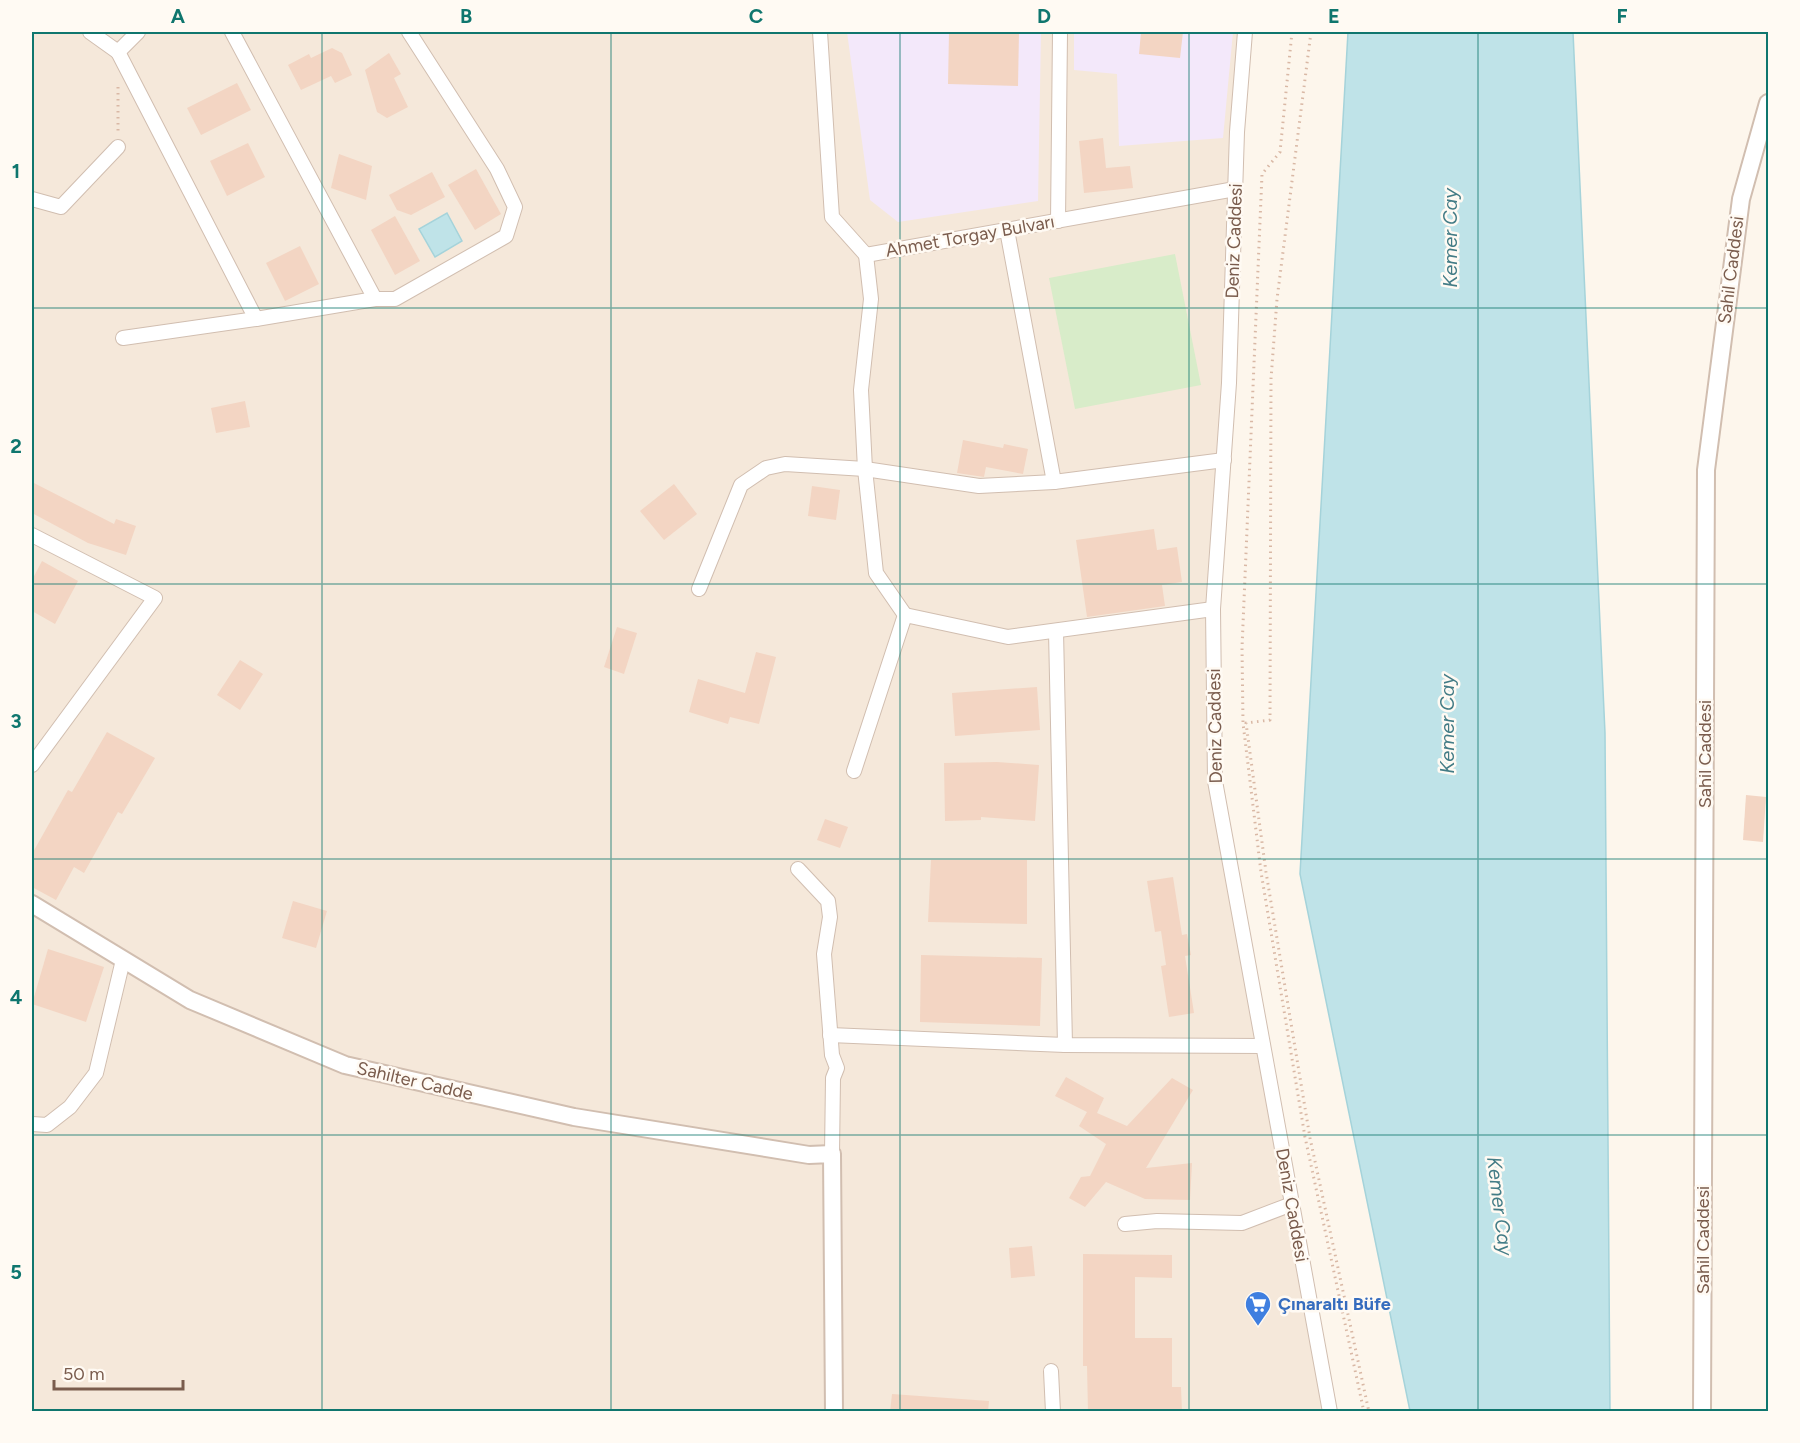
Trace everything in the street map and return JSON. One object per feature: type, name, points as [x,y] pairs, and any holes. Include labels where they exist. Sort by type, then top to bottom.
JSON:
[{"type":"street","points":[[90,32],[118,52],[256,319]]},
{"type":"street","points":[[118,52],[138,32]]},
{"type":"street","points":[[232,32],[375,299]]},
{"type":"street","points":[[123,338],[375,299],[394,299],[506,236],[515,207],[497,169],[409,32]]},
{"type":"street","name":"Ahmet Torgay Bulvarı","points":[[820,32],[832,217],[866,255],[1235,189]]},
{"type":"street","points":[[1058,221],[1060,32]]},
{"type":"street","name":"Deniz Caddesi","points":[[1245,32],[1235,189],[1229,383],[1213,609],[1215,781],[1330,1412]]},
{"type":"street","name":"Sahil Caddesi","points":[[1702,1412],[1706,470],[1740,199],[1768,104]]},
{"type":"street","points":[[32,199],[61,207],[118,147]]},
{"type":"street","points":[[1007,230],[1054,482]]},
{"type":"street","points":[[866,255],[871,299],[861,390],[865,469],[876,573],[905,615],[1008,637],[1213,609]]},
{"type":"street","points":[[699,588],[741,485],[766,468],[785,464],[865,469],[980,486],[1054,482],[1224,460]]},
{"type":"street","points":[[32,535],[155,598],[32,765]]},
{"type":"street","points":[[854,771],[905,615]]},
{"type":"street","points":[[1056,631],[1065,1046]]},
{"type":"street","points":[[798,869],[828,901],[830,917],[824,954],[832,1055],[837,1068],[833,1078],[832,1154],[834,1412]]},
{"type":"street","name":"Sahilter Cadde","points":[[32,904],[190,1000],[345,1065],[574,1117],[809,1155],[832,1154]]},
{"type":"street","points":[[32,1124],[47,1125],[70,1107],[96,1072],[123,960]]},
{"type":"street","points":[[830,1035],[1065,1046],[1263,1046]]},
{"type":"street","points":[[1125,1224],[1157,1221],[1242,1223],[1292,1204]]},
{"type":"street","points":[[1051,1371],[1053,1412]]},
{"type":"path","points":[[1292,32],[1280,152],[1262,174],[1242,648],[1243,723],[1261,872],[1305,1137],[1364,1412]]},
{"type":"path","points":[[1311,32],[1277,299],[1271,379],[1270,720],[1246,723],[1266,872],[1310,1138],[1369,1412]]},
{"type":"path","points":[[118,52],[118,147]]},
{"type":"shaded area","points":[[32,32],[1245,32],[1213,609],[1215,781],[1330,1411],[32,1411]]},
{"type":"shaded area","points":[[847,32],[1041,32],[1038,201],[898,222],[870,200]]},
{"type":"shaded area","points":[[1074,32],[1233,32],[1223,138],[1119,146],[1117,74],[1074,70]]},
{"type":"green space","points":[[1175,254],[1201,385],[1075,409],[1049,278]]},
{"type":"water","name":"Kemer Cay","points":[[1348,32],[1573,32],[1605,733],[1610,1411],[1410,1411],[1300,874]]},
{"type":"water","points":[[447,213],[462,241],[435,257],[419,229]]},
{"type":"building","points":[[949,32],[1019,32],[1018,86],[948,84]]},
{"type":"building","points":[[1141,32],[1183,32],[1180,58],[1139,54]]},
{"type":"building","points":[[332,48],[342,53],[352,75],[335,83],[331,76],[301,90],[288,65],[309,54],[311,58]]},
{"type":"building","points":[[389,53],[401,74],[394,78],[408,107],[387,118],[377,112],[365,70]]},
{"type":"building","points":[[237,83],[251,110],[201,135],[187,108]]},
{"type":"building","points":[[1103,138],[1106,168],[1130,166],[1133,188],[1084,193],[1079,141]]},
{"type":"building","points":[[248,143],[265,177],[227,196],[210,161]]},
{"type":"building","points":[[339,154],[372,166],[366,200],[331,188]]},
{"type":"building","points":[[476,169],[501,214],[475,230],[448,185]]},
{"type":"building","points":[[432,172],[445,197],[411,215],[397,210],[389,195]]},
{"type":"building","points":[[395,216],[420,261],[395,275],[371,230]]},
{"type":"building","points":[[300,246],[319,284],[285,301],[266,263]]},
{"type":"building","points":[[245,401],[250,427],[216,433],[211,408]]},
{"type":"building","points":[[963,440],[1003,448],[1004,444],[1028,449],[1023,474],[986,467],[984,477],[957,473]]},
{"type":"building","points":[[32,482],[114,524],[116,519],[136,526],[126,555],[88,543],[32,513]]},
{"type":"building","points":[[674,484],[697,514],[664,540],[640,511]]},
{"type":"building","points":[[812,486],[840,490],[836,520],[808,516]]},
{"type":"building","points":[[1154,529],[1157,550],[1177,547],[1182,582],[1162,585],[1165,606],[1087,617],[1076,540]]},
{"type":"building","points":[[42,561],[78,581],[55,624],[32,611],[32,580]]},
{"type":"building","points":[[617,627],[637,633],[624,674],[604,667]]},
{"type":"building","points":[[756,652],[776,657],[759,724],[730,717],[728,724],[689,712],[698,679],[745,693]]},
{"type":"building","points":[[240,660],[263,674],[240,710],[217,695]]},
{"type":"building","points":[[1037,687],[1040,730],[955,736],[952,693]]},
{"type":"building","points":[[107,732],[155,758],[122,814],[118,812],[84,873],[74,867],[56,900],[32,887],[32,854],[68,790],[72,792]]},
{"type":"building","points":[[997,762],[1039,765],[1035,821],[981,817],[981,820],[945,821],[944,763]]},
{"type":"building","points":[[1746,795],[1766,797],[1763,842],[1743,840]]},
{"type":"building","points":[[825,819],[848,827],[840,848],[817,840]]},
{"type":"building","points":[[931,860],[1027,860],[1027,924],[928,922]]},
{"type":"building","points":[[1173,877],[1182,935],[1187,934],[1191,955],[1185,956],[1194,1013],[1169,1017],[1161,966],[1166,965],[1161,931],[1155,932],[1147,881]]},
{"type":"building","points":[[293,901],[327,911],[316,948],[282,938]]},
{"type":"building","points":[[48,949],[104,967],[86,1022],[32,1004]]},
{"type":"building","points":[[921,955],[1042,958],[1040,1026],[920,1022]]},
{"type":"building","points":[[1066,1077],[1104,1098],[1097,1113],[1127,1126],[1172,1078],[1193,1090],[1146,1168],[1192,1163],[1190,1200],[1145,1199],[1106,1182],[1085,1207],[1069,1198],[1081,1177],[1090,1176],[1106,1144],[1079,1126],[1087,1112],[1055,1096]]},
{"type":"building","points":[[1032,1246],[1035,1276],[1011,1278],[1009,1248]]},
{"type":"building","points":[[1083,1254],[1172,1255],[1172,1278],[1135,1277],[1135,1338],[1172,1338],[1172,1387],[1181,1387],[1182,1412],[1088,1412],[1087,1366],[1083,1366]]},
{"type":"building","points":[[892,1394],[989,1401],[988,1412],[890,1412]]},
{"type":"place","name":"Çınaraltı Büfe","points":[[1258,1327]]}]
